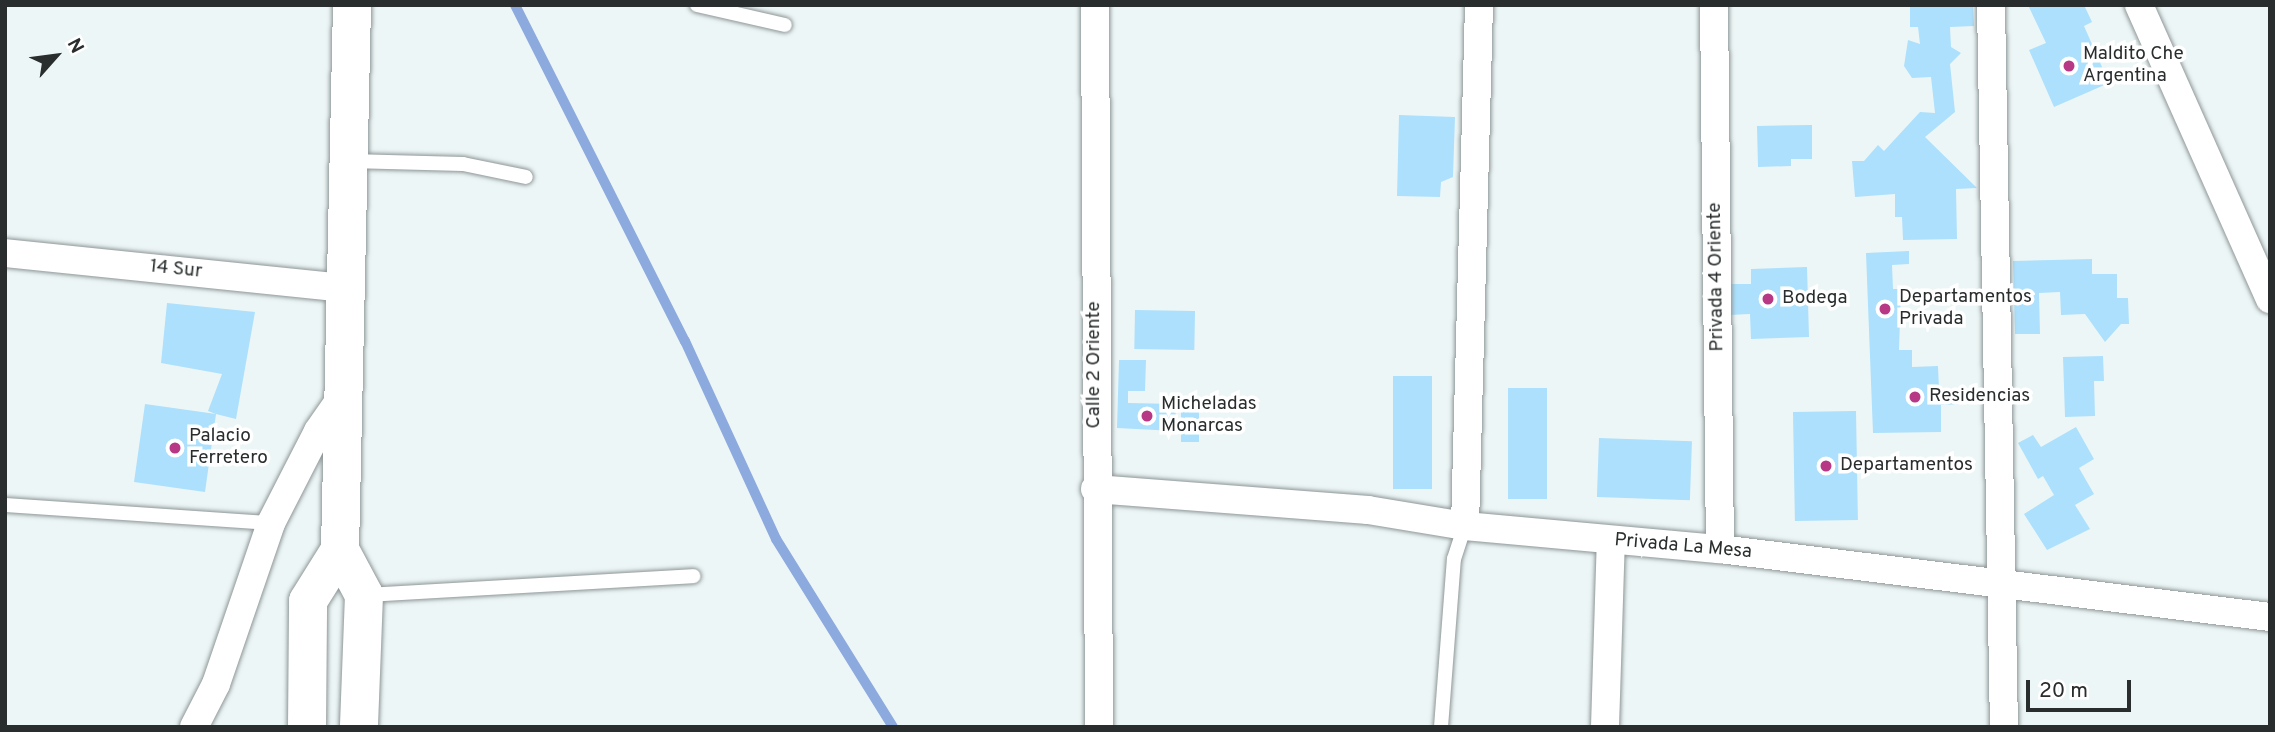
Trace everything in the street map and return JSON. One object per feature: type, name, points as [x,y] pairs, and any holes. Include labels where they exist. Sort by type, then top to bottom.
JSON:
[{"type":"main road","points":[[352,5],[346,288],[340,399],[340,550],[364,595],[359,727]]},
{"type":"main road","points":[[307,727],[307,601],[340,550]]},
{"type":"street","name":"Calle 2 Oriente","points":[[1095,5],[1095,489],[1099,725]]},
{"type":"street","points":[[1465,526],[1479,5]]},
{"type":"street","name":"Privada 4 Oriente","points":[[1714,5],[1720,549]]},
{"type":"street","points":[[1992,5],[2004,727]]},
{"type":"street","points":[[2139,5],[2270,299]]},
{"type":"street","name":"14 Sur","points":[[5,253],[346,288]]},
{"type":"street","points":[[194,727],[216,684],[271,523],[318,431],[340,399]]},
{"type":"street","name":"Privada La Mesa","points":[[1095,489],[1368,510],[1465,526],[1720,549],[2270,617]]},
{"type":"street","points":[[1605,727],[1611,541]]},
{"type":"street","points":[[215,727],[216,684]]},
{"type":"lane","points":[[697,5],[785,25]]},
{"type":"lane","points":[[349,161],[463,164],[526,177]]},
{"type":"lane","points":[[5,505],[271,523]]},
{"type":"lane","points":[[1441,727],[1454,559],[1465,526]]},
{"type":"lane","points":[[364,595],[693,576]]},
{"type":"building","points":[[1910,5],[1973,5],[1974,26],[1950,27],[1951,47],[1961,53],[1950,64],[1955,112],[1925,137],[1977,188],[1956,189],[1957,239],[1903,240],[1902,217],[1895,217],[1895,194],[1855,197],[1852,161],[1864,161],[1878,145],[1884,151],[1920,112],[1935,113],[1931,77],[1912,78],[1904,66],[1908,40],[1920,44],[1918,27],[1910,27]]},
{"type":"building","name":"Maldito Che Argentina","points":[[2028,5],[2084,5],[2092,22],[2084,26],[2109,83],[2054,107],[2029,50],[2046,43]]},
{"type":"building","points":[[1399,115],[1455,117],[1453,177],[1441,182],[1440,197],[1397,196]]},
{"type":"building","points":[[1812,125],[1812,159],[1791,159],[1791,166],[1758,167],[1757,126]]},
{"type":"building","points":[[1909,251],[1909,264],[1892,265],[1893,289],[1901,289],[1899,350],[1912,350],[1912,367],[1938,366],[1939,389],[1959,390],[1960,404],[1941,405],[1941,432],[1873,433],[1866,253]]},
{"type":"building","points":[[2092,259],[2092,274],[2117,274],[2117,298],[2128,298],[2129,324],[2121,324],[2105,342],[2085,314],[2061,315],[2060,292],[2039,293],[2040,334],[2015,334],[2013,261]]},
{"type":"building","name":"Bodega","points":[[1807,267],[1809,337],[1751,339],[1750,314],[1729,315],[1728,284],[1751,284],[1751,269]]},
{"type":"building","points":[[167,303],[255,312],[236,419],[208,411],[222,374],[161,363]]},
{"type":"building","points":[[1135,310],[1195,311],[1194,350],[1134,349]]},
{"type":"building","points":[[2103,356],[2104,381],[2094,381],[2095,416],[2065,417],[2063,357]]},
{"type":"building","name":"Micheladas Monarcas","points":[[1119,360],[1146,360],[1145,391],[1128,391],[1128,403],[1176,404],[1175,431],[1117,428]]},
{"type":"building","points":[[1393,376],[1432,376],[1432,489],[1393,489]]},
{"type":"building","points":[[1508,388],[1547,388],[1547,499],[1508,499]]},
{"type":"building","points":[[1181,398],[1199,398],[1199,442],[1181,442]]},
{"type":"building","name":"Palacio Ferretero","points":[[145,404],[216,414],[205,492],[134,482]]},
{"type":"building","name":"Departamentos","points":[[1856,411],[1858,520],[1795,521],[1793,412]]},
{"type":"building","points":[[2076,427],[2094,459],[2079,468],[2094,494],[2075,505],[2090,529],[2047,550],[2024,514],[2054,495],[2043,476],[2038,479],[2018,443],[2033,435],[2041,447]]},
{"type":"building","points":[[1599,438],[1692,441],[1690,500],[1597,497]]},
{"type":"waterway","points":[[515,5],[685,341],[776,539],[893,727]]},
{"type":"place","name":"Maldito Che Argentina","points":[[2069,66]]},
{"type":"place","name":"Bodega","points":[[1768,299]]},
{"type":"place","name":"Departamentos Privada","points":[[1885,309]]},
{"type":"place","name":"Residencias","points":[[1915,397]]},
{"type":"place","name":"Micheladas Monarcas","points":[[1147,416]]},
{"type":"place","name":"Palacio Ferretero","points":[[175,448]]},
{"type":"place","name":"Departamentos","points":[[1826,466]]}]
